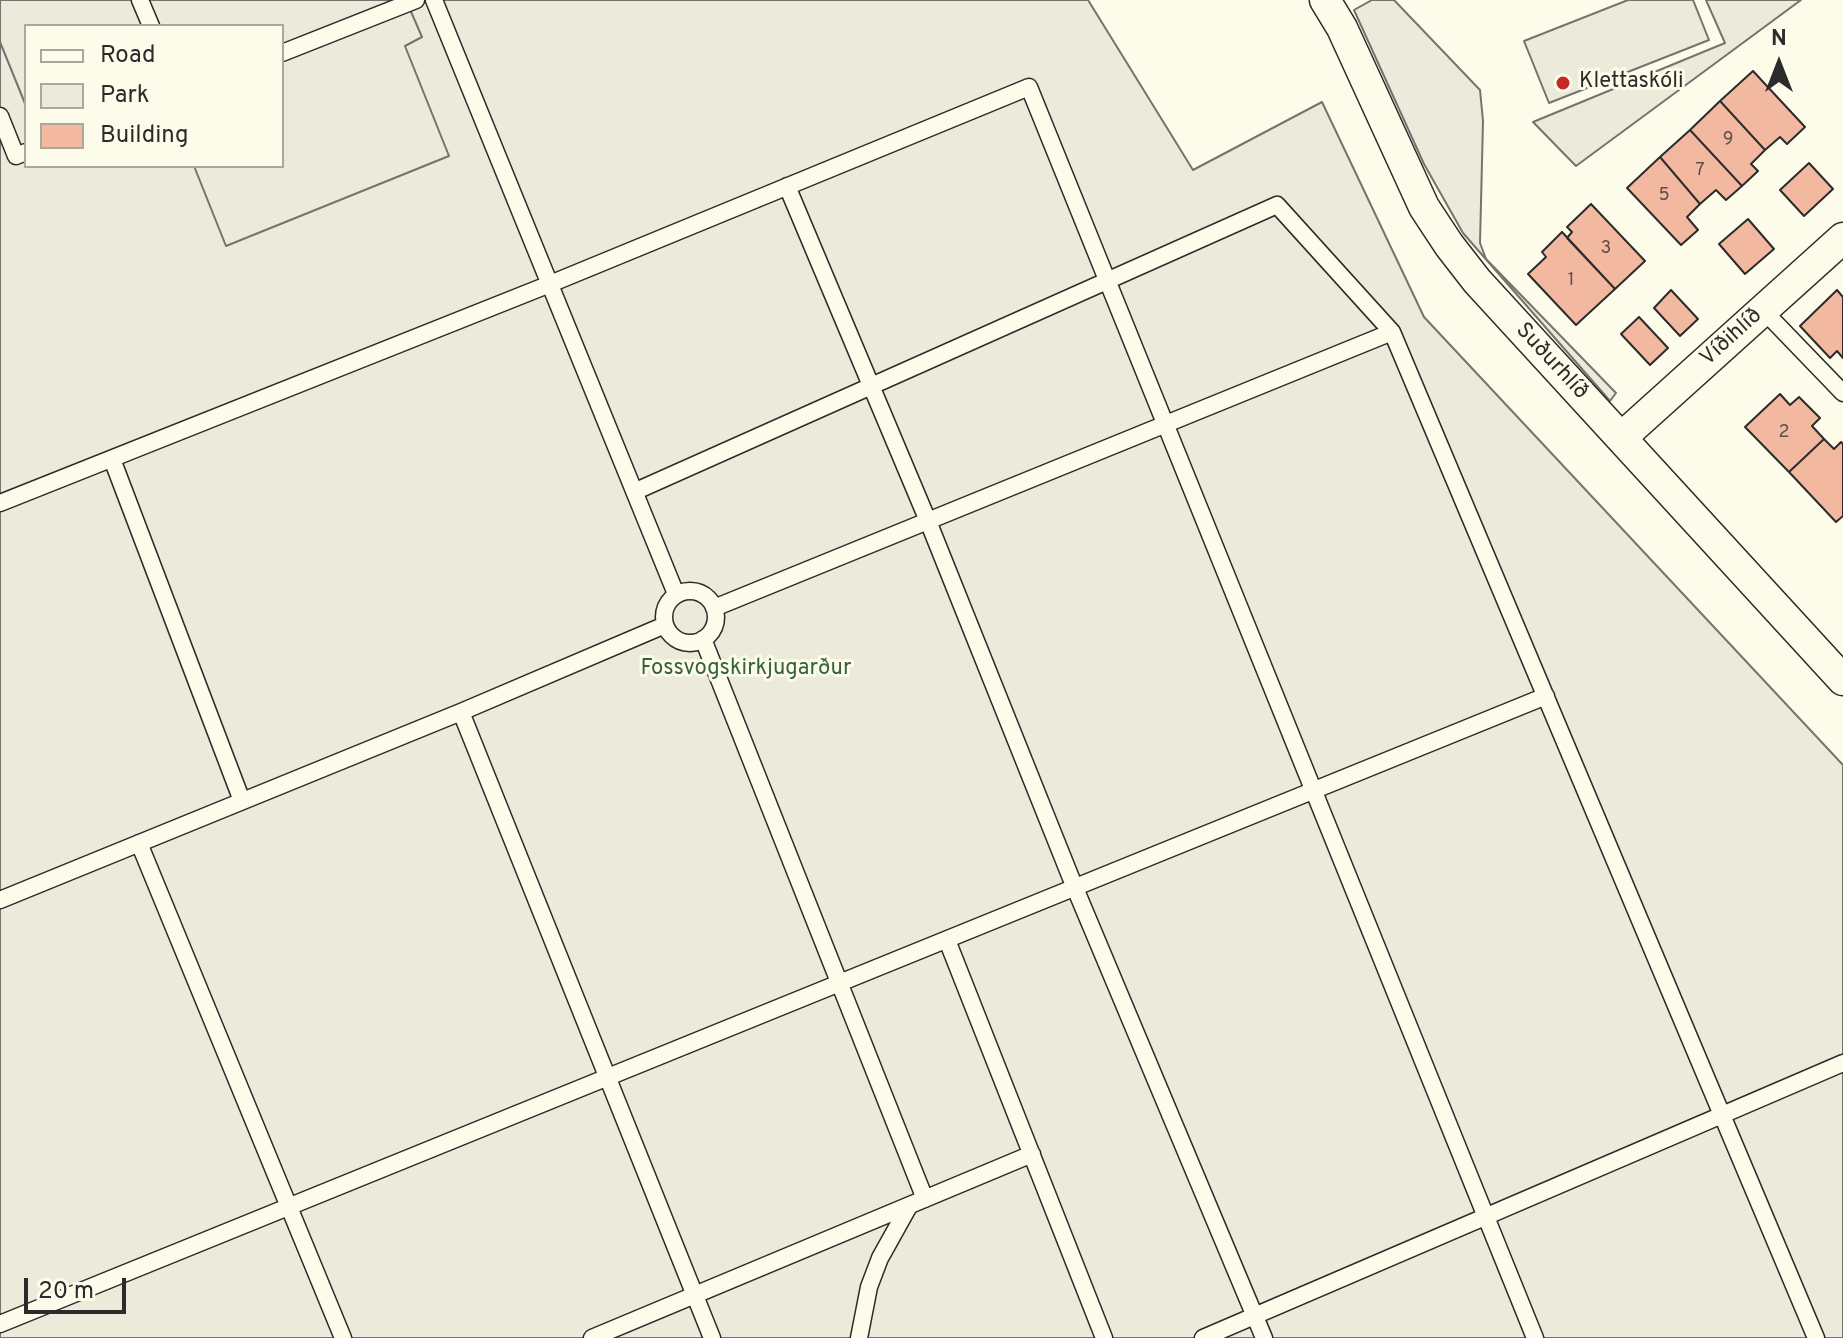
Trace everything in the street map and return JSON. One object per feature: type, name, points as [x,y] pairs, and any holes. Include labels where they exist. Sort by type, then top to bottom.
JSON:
[{"type":"street","name":"Suðurhlíð","points":[[1325,0],[1342,28],[1424,207],[1449,245],[1477,281],[1843,680]]},
{"type":"street","name":"Víðihlíð","points":[[1621,438],[1843,238]]},
{"type":"lane","points":[[140,0],[150,24]]},
{"type":"lane","points":[[284,52],[416,0]]},
{"type":"lane","points":[[434,0],[676,594]]},
{"type":"lane","points":[[0,503],[550,284],[1029,87],[1535,1338]]},
{"type":"lane","points":[[0,116],[16,156],[24,153]]},
{"type":"lane","points":[[787,186],[928,521],[1075,888],[1264,1338]]},
{"type":"lane","points":[[636,491],[1277,205],[1392,332],[1816,1338]]},
{"type":"lane","points":[[1763,310],[1843,393]]},
{"type":"lane","points":[[714,608],[1392,332]]},
{"type":"lane","points":[[112,459],[242,801]]},
{"type":"lane","points":[[699,592],[708,598],[714,608],[716,620],[712,631],[692,643],[671,635],[665,625],[664,614],[676,594],[699,592]]},
{"type":"lane","points":[[0,900],[461,712],[665,625]]},
{"type":"lane","points":[[703,639],[840,983],[918,1202]]},
{"type":"lane","points":[[0,1324],[1546,696]]},
{"type":"lane","points":[[461,712],[712,1338]]},
{"type":"lane","points":[[139,843],[343,1338]]},
{"type":"lane","points":[[947,940],[1104,1338]]},
{"type":"lane","points":[[1203,1338],[1843,1063]]},
{"type":"lane","points":[[592,1338],[1032,1154]]},
{"type":"lane","points":[[859,1338],[869,1287],[880,1258],[918,1202]]},
{"type":"green space","name":"Fossvogskirkjugarður","points":[[0,0],[1088,0],[1193,170],[1322,102],[1424,317],[1843,765],[1843,1338],[0,1338]]},
{"type":"green space","points":[[1372,0],[1394,0],[1480,90],[1483,121],[1480,243],[1486,259],[1616,393],[1610,401],[1463,233],[1424,164],[1354,10]]},
{"type":"green space","points":[[1628,0],[1693,0],[1709,40],[1549,103],[1524,41]]},
{"type":"green space","points":[[1706,0],[1801,0],[1576,166],[1533,122],[1725,43]]},
{"type":"shaded area","points":[[0,0],[406,0],[422,37],[405,46],[449,156],[226,246],[195,168],[284,168],[284,24],[24,24],[24,101],[0,42]]},
{"type":"building","points":[[1753,71],[1805,127],[1787,144],[1780,137],[1765,150],[1720,101]]},
{"type":"building","points":[[1720,101],[1765,150],[1751,164],[1758,171],[1742,186],[1690,130]]},
{"type":"building","points":[[1690,130],[1742,186],[1726,200],[1716,190],[1700,204],[1660,157]]},
{"type":"building","points":[[1660,157],[1700,204],[1687,217],[1698,230],[1681,245],[1627,188]]},
{"type":"building","points":[[1809,163],[1833,189],[1804,216],[1780,190]]},
{"type":"building","points":[[1591,204],[1645,261],[1615,289],[1567,238],[1572,232],[1567,227]]},
{"type":"building","points":[[1748,219],[1774,249],[1745,274],[1719,244]]},
{"type":"building","points":[[1562,232],[1615,289],[1576,325],[1528,274],[1546,257],[1542,252]]},
{"type":"building","points":[[1671,290],[1698,319],[1680,336],[1654,308]]},
{"type":"building","points":[[1837,290],[1843,297],[1843,358],[1837,351],[1830,358],[1800,326]]},
{"type":"building","points":[[1639,317],[1668,348],[1650,365],[1621,334]]},
{"type":"building","points":[[1780,394],[1790,405],[1799,397],[1820,418],[1812,426],[1824,439],[1789,472],[1745,427]]},
{"type":"building","points":[[1824,439],[1834,449],[1841,442],[1843,444],[1843,516],[1836,522],[1789,472]]},
{"type":"place","name":"Klettaskóli","points":[[1563,83]]}]
